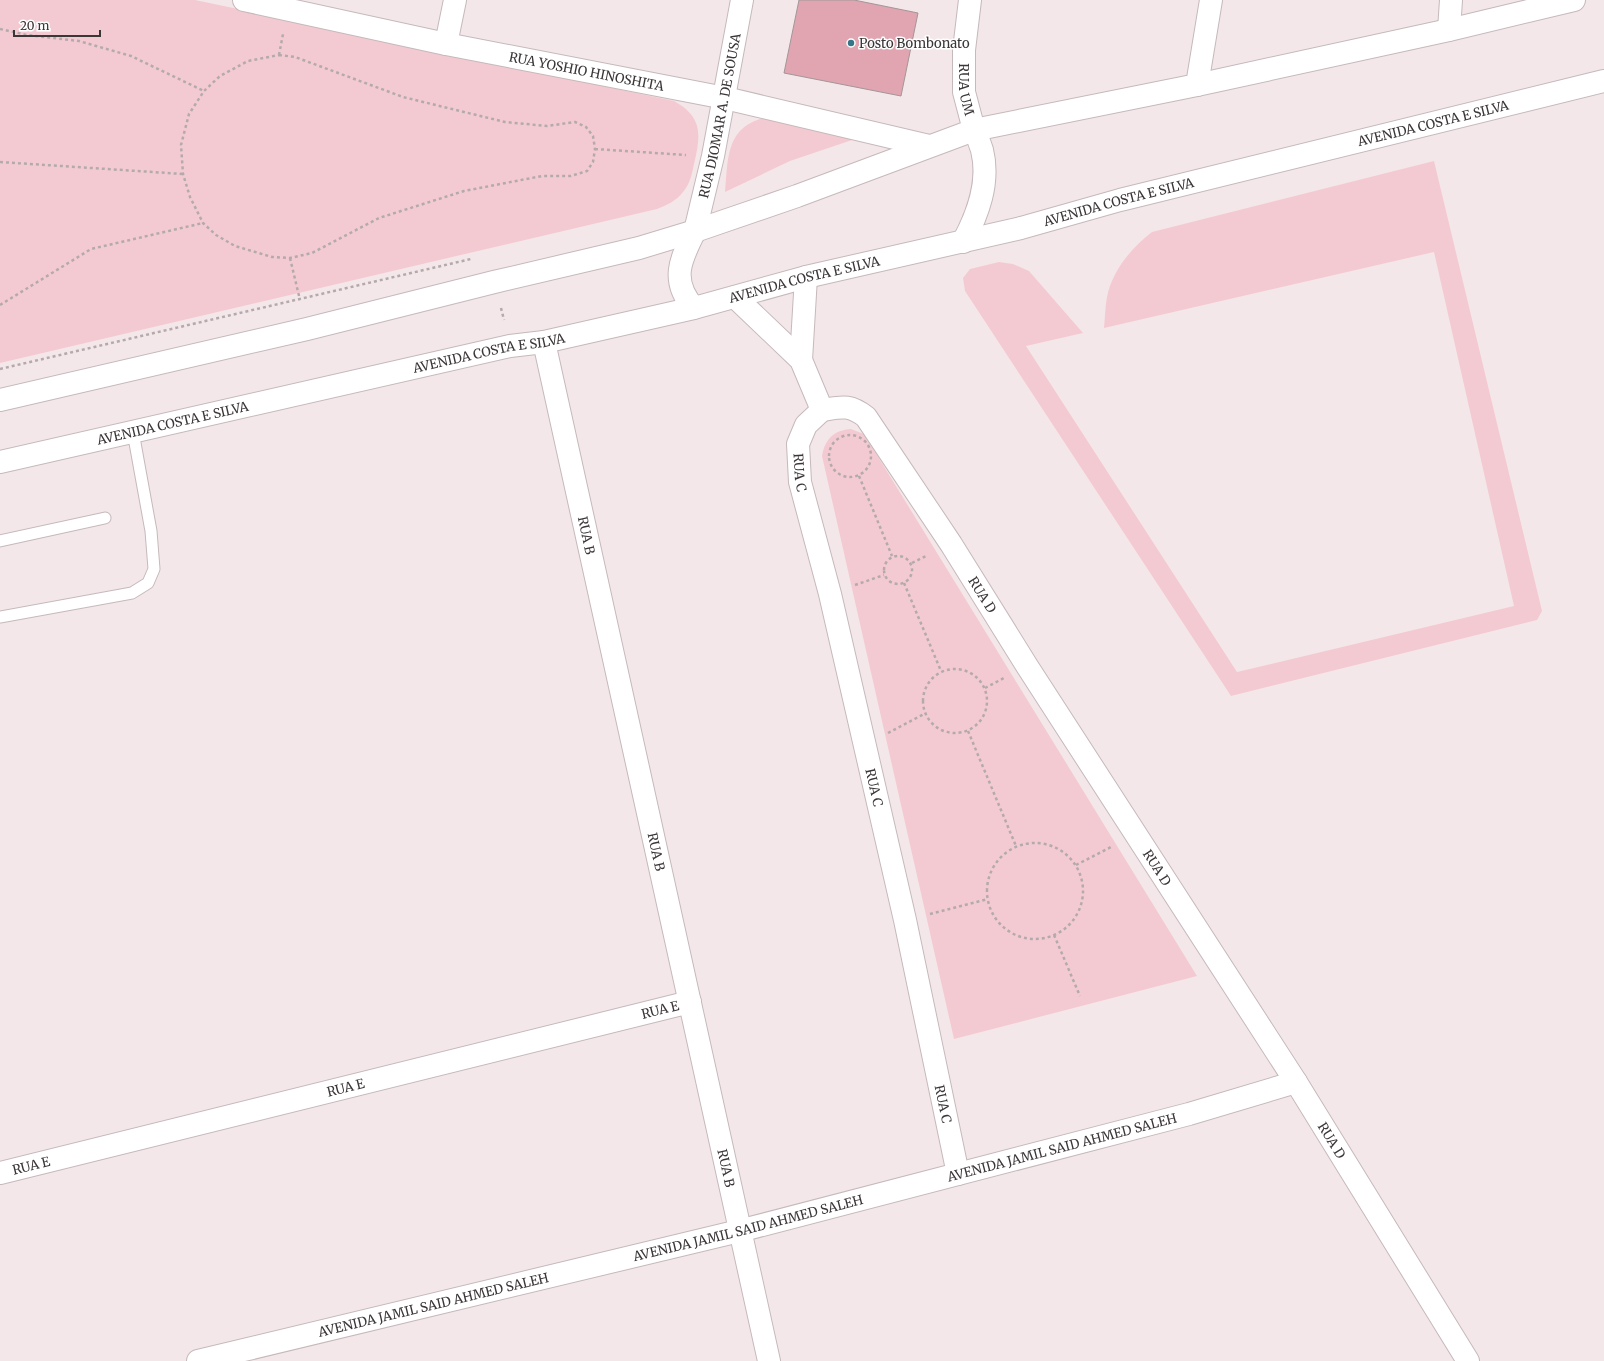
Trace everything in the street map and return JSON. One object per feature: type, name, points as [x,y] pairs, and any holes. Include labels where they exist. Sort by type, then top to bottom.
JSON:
[{"type":"street","name":"RUA YOSHIO HINOSHITA","points":[[244,0],[446,44],[725,98],[928,146]]},
{"type":"street","points":[[446,44],[455,0]]},
{"type":"street","name":"RUA DIOMAR A. DE SOUSA","points":[[694,308],[685,298],[681,286],[680,270],[682,255],[695,231],[713,156],[742,0]]},
{"type":"street","name":"RUA UM","points":[[963,242],[975,219],[982,195],[985,170],[982,151],[974,130],[964,92],[964,50],[970,0]]},
{"type":"street","points":[[1197,85],[1211,0]]},
{"type":"street","points":[[1449,30],[1451,0]]},
{"type":"street","points":[[0,400],[307,329],[494,282],[639,248],[695,231],[804,193],[974,130],[1197,85],[1449,30],[1574,0]]},
{"type":"street","name":"AVENIDA COSTA E SILVA","points":[[0,462],[510,346],[544,342],[694,308],[806,278],[1021,228],[1120,200],[1604,81]]},
{"type":"street","points":[[801,360],[806,278]]},
{"type":"street","points":[[736,297],[801,360],[822,410]]},
{"type":"street","name":"RUA B","points":[[544,342],[690,1002],[739,1232],[769,1361]]},
{"type":"street","name":"RUA D","points":[[822,410],[845,406],[856,410],[866,417],[951,544],[1027,666],[1296,1082],[1468,1361]]},
{"type":"street","name":"RUA C","points":[[822,410],[806,425],[798,444],[800,482],[830,594],[905,920],[958,1174]]},
{"type":"street","name":"RUA E","points":[[0,1173],[690,1002]]},
{"type":"street","name":"AVENIDA JAMIL SAID AHMED SALEH","points":[[198,1361],[739,1232],[1189,1114],[1296,1082]]},
{"type":"lane","points":[[0,617],[132,593],[148,583],[154,569],[151,531],[133,432]]},
{"type":"lane","points":[[0,541],[105,518]]},
{"type":"path","points":[[0,29],[27,35],[79,41],[131,56],[204,91]]},
{"type":"path","points":[[278,55],[296,57],[403,97],[505,122],[547,126],[574,122],[586,127],[593,136],[595,149],[593,162],[587,171],[571,176],[542,176],[464,191],[379,218],[312,253],[290,258],[272,257],[235,246],[216,235],[203,223],[190,197],[183,174],[181,145],[189,114],[204,91],[220,76],[248,61],[278,55]]},
{"type":"path","points":[[595,149],[713,156]]},
{"type":"path","points":[[0,162],[183,174]]},
{"type":"path","points":[[0,305],[91,250],[203,223]]},
{"type":"path","points":[[0,369],[477,257]]},
{"type":"path","points":[[290,258],[307,329]]},
{"type":"path","points":[[494,282],[510,346]]},
{"type":"path","points":[[855,435],[866,442],[872,455],[869,468],[858,476],[845,477],[834,470],[829,458],[832,445],[842,437],[855,435]]},
{"type":"path","points":[[858,476],[892,556]]},
{"type":"path","points":[[902,555],[912,563],[913,568],[911,577],[904,583],[895,584],[884,575],[885,562],[892,556],[902,555]]},
{"type":"path","points":[[830,594],[884,575]]},
{"type":"path","points":[[904,583],[941,671]]},
{"type":"path","points":[[954,668],[967,671],[978,678],[985,688],[987,700],[985,713],[978,724],[968,731],[955,734],[942,731],[932,724],[924,714],[922,702],[924,689],[931,678],[941,671],[954,668]]},
{"type":"path","points":[[864,745],[924,714]]},
{"type":"path","points":[[968,731],[1016,846]]},
{"type":"path","points":[[1076,865],[1137,835]]},
{"type":"path","points":[[1035,843],[1053,846],[1069,856],[1080,872],[1083,890],[1080,909],[1069,924],[1054,935],[1036,939],[1017,935],[1001,925],[990,909],[987,891],[990,873],[1001,857],[1016,846],[1035,843]]},
{"type":"path","points":[[905,920],[988,899]]},
{"type":"path","points":[[1054,935],[1080,996]]},
{"type":"shaded area","points":[[0,0],[195,0],[674,101],[690,114],[695,120],[698,128],[698,144],[690,179],[685,189],[677,198],[657,209],[0,363]]},
{"type":"shaded area","points":[[760,119],[772,119],[858,138],[790,161],[725,192],[728,159],[730,148],[734,139],[740,131],[749,124]]},
{"type":"shaded area","points":[[1434,161],[1542,611],[1537,620],[1231,696],[965,291],[963,278],[970,269],[999,262],[1013,264],[1029,271],[1083,333],[1026,346],[1237,672],[1514,606],[1434,252],[1104,328],[1107,297],[1113,278],[1130,252],[1152,232]]},
{"type":"shaded area","points":[[851,429],[864,434],[1197,976],[954,1039],[822,456],[825,445],[831,436],[840,431]]},
{"type":"building","name":"Posto Bombonato","points":[[799,0],[854,0],[918,13],[901,96],[784,73]]},
{"type":"place","name":"Posto Bombonato","points":[[851,43]]}]
